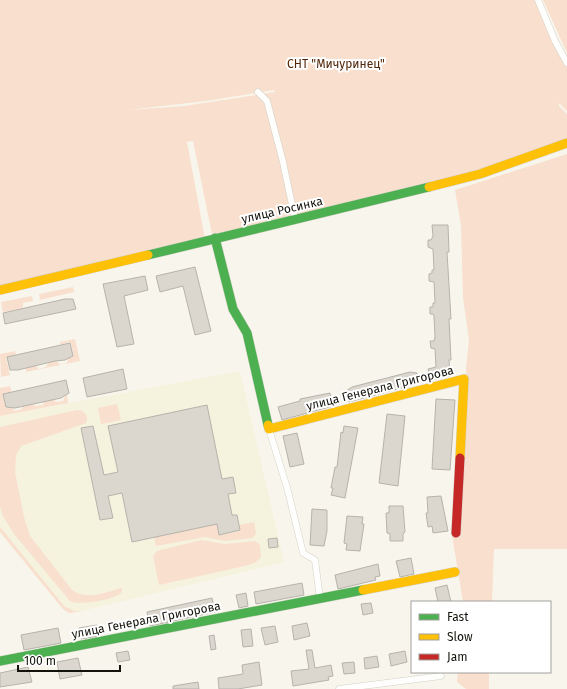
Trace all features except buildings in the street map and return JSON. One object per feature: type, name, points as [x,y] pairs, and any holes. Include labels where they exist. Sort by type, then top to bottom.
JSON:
[{"type":"street","points":[[538,0],[555,41],[567,63]]},
{"type":"street","points":[[258,92],[267,101],[284,162],[295,219]]},
{"type":"street","name":"улица Росинка","points":[[0,290],[480,174],[567,143]]},
{"type":"street","points":[[215,238],[233,309],[247,333],[269,428],[288,491],[303,553],[315,560],[320,599]]},
{"type":"street","name":"улица Генерала Григорова","points":[[269,428],[353,408],[422,388],[464,379],[463,433],[457,485],[456,533]]},
{"type":"street","name":"улица Генерала Григорова","points":[[0,660],[455,572]]},
{"type":"street","points":[[339,689],[441,676]]},
{"type":"shaded area","points":[[240,371],[284,562],[82,611],[69,613],[63,609],[0,532],[0,416]]},
{"type":"green space","name":"СНТ \"Мичуринец\"","points":[[0,0],[538,0],[567,63],[567,111],[559,103],[559,106],[567,114],[567,142],[459,178],[213,239],[193,141],[187,142],[205,239],[0,288]],"holes":[[[274,90],[275,92],[184,106],[128,110],[206,101]]]},
{"type":"green space","points":[[543,0],[567,0],[567,53]]},
{"type":"green space","points":[[567,154],[567,549],[494,549],[492,601],[463,601],[452,535],[466,429],[466,367],[469,340],[463,298],[461,226],[455,190]]},
{"type":"green space","points":[[73,287],[74,292],[40,300],[39,294]]},
{"type":"green space","points":[[32,296],[33,301],[23,303],[23,308],[3,312],[1,302]]},
{"type":"green space","points":[[75,339],[80,361],[26,372],[26,368],[36,366],[39,369],[46,367],[48,363],[57,361],[60,365],[67,363],[68,359],[74,356],[71,344],[69,342],[60,345],[60,342]]},
{"type":"green space","points":[[15,351],[16,355],[6,358],[10,375],[1,377],[0,354]]},
{"type":"green space","points":[[10,386],[12,392],[4,393],[3,395],[6,408],[12,408],[15,411],[22,409],[23,405],[33,403],[35,406],[43,405],[44,400],[53,398],[56,402],[63,401],[67,395],[68,403],[0,416],[0,388]]},
{"type":"green space","points":[[117,404],[121,420],[101,424],[98,408]]},
{"type":"green space","points":[[77,410],[86,414],[86,423],[21,446],[16,455],[15,472],[24,517],[30,536],[72,590],[83,595],[96,595],[122,588],[122,592],[118,595],[104,600],[81,603],[70,601],[14,534],[3,516],[0,507],[0,427]]},
{"type":"green space","points":[[254,522],[256,533],[253,538],[225,541],[205,537],[156,546],[154,537],[217,524],[220,535],[240,531],[239,525]]},
{"type":"green space","points":[[0,527],[64,606],[74,611],[82,611],[69,613],[63,609],[0,532]]},
{"type":"green space","points":[[201,540],[225,544],[255,541],[260,545],[261,557],[256,562],[249,565],[159,585],[153,556],[157,551]]},
{"type":"green space","points":[[458,673],[489,673],[489,689],[466,689],[457,682]]},
{"type":"traffic: fast","points":[[148,255],[429,187]]},
{"type":"traffic: fast","points":[[215,238],[233,309],[247,333],[268,425]]},
{"type":"traffic: fast","points":[[0,661],[363,590]]},
{"type":"traffic: slow","points":[[429,187],[480,174],[567,143]]},
{"type":"traffic: slow","points":[[0,290],[148,255]]},
{"type":"traffic: slow","points":[[268,425],[269,429],[464,379],[460,458]]},
{"type":"traffic: slow","points":[[363,590],[455,572]]},
{"type":"traffic: jam","points":[[456,533],[460,458]]}]
